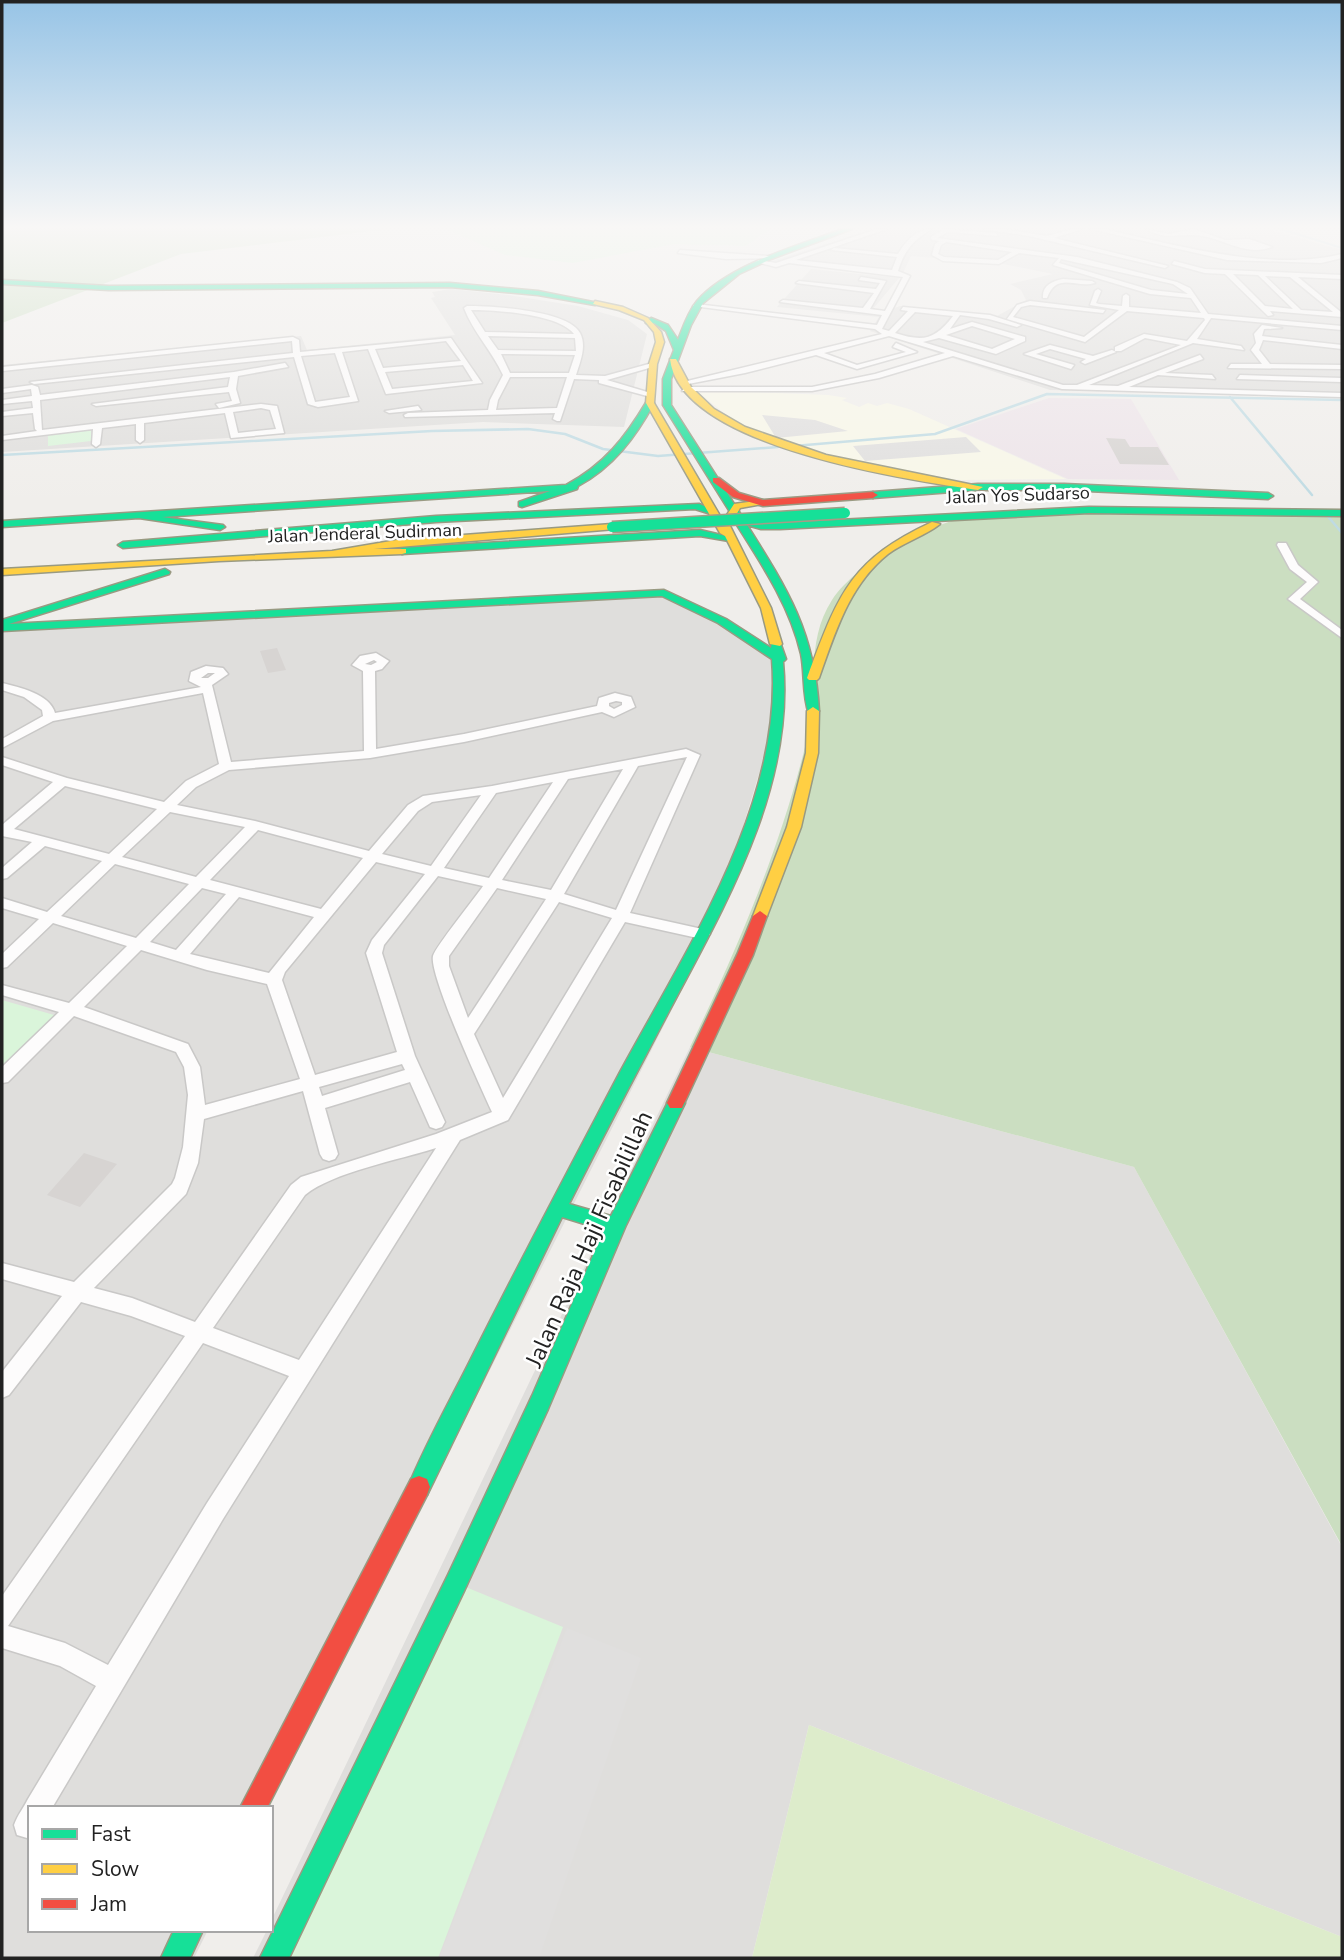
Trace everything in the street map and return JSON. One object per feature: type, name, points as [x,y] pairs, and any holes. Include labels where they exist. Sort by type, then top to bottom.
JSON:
[{"type":"main road","points":[[436,519],[523,504],[577,486],[600,471],[637,433],[650,398],[653,364],[660,342],[657,332],[646,320]]},
{"type":"main road","points":[[658,320],[666,326],[674,338],[675,355],[684,386],[722,417],[763,437],[794,448],[896,475],[978,487]]},
{"type":"main road","points":[[690,320],[675,355],[665,392],[665,418],[673,446],[682,462],[726,514]]},
{"type":"main road","points":[[650,398],[665,418],[692,444],[716,480],[726,514]]},
{"type":"main road","name":"Jalan Yos Sudarso","points":[[716,480],[736,495],[763,502],[978,487],[1059,487],[1342,498]]},
{"type":"main road","points":[[2,524],[555,490],[577,486]]},
{"type":"main road","points":[[322,529],[611,522],[842,507],[1059,487]]},
{"type":"main road","points":[[816,499],[811,504],[811,509],[828,523]]},
{"type":"main road","points":[[699,533],[743,504],[763,502]]},
{"type":"main road","name":"Jalan Jenderal Sudirman","points":[[112,546],[436,519],[696,506],[726,514]]},
{"type":"main road","points":[[842,507],[1089,510]]},
{"type":"main road","points":[[625,510],[645,520],[645,527],[636,536]]},
{"type":"main road","name":"Jalan Yos Sudarso","points":[[726,514],[761,526],[1089,510],[1342,513]]},
{"type":"main road","name":"Jalan Raja Haji Fisabilillah","points":[[254,1806],[396,1533],[557,1208],[702,934],[748,833],[767,777],[780,714],[780,659],[766,608],[729,538],[726,514]]},
{"type":"main road","name":"Jalan Raja Haji Fisabilillah","points":[[274,1958],[478,1535],[579,1315],[617,1225],[707,1039],[750,942],[794,827],[812,753],[813,678],[804,641],[790,604],[726,514]]},
{"type":"main road","points":[[813,678],[832,620],[864,567],[880,552],[906,537],[930,525],[962,516]]},
{"type":"main road","points":[[143,517],[272,533]]},
{"type":"main road","points":[[301,556],[397,543],[611,522]]},
{"type":"main road","name":"Jalan Jenderal Sudirman","points":[[2,572],[219,558],[433,550],[699,533],[729,538]]},
{"type":"main road","points":[[2,622],[219,558]]},
{"type":"main road","points":[[2,628],[664,593],[722,621],[780,659]]},
{"type":"main road","points":[[557,1208],[617,1225]]},
{"type":"main road","points":[[175,1958],[188,1932]]},
{"type":"street","points":[[473,320],[496,352],[506,378],[494,400],[492,410]]},
{"type":"street","points":[[389,411],[492,410],[559,414],[579,353],[578,336],[570,326],[554,320]]},
{"type":"street","points":[[822,320],[879,327]]},
{"type":"street","points":[[879,327],[883,320]]},
{"type":"street","points":[[684,386],[890,334],[903,320]]},
{"type":"street","points":[[940,334],[951,320]]},
{"type":"street","points":[[1002,320],[1036,330]]},
{"type":"street","points":[[1011,320],[1085,340],[1107,320]]},
{"type":"street","points":[[1021,355],[1055,343],[1145,357],[1157,356],[1191,342],[1208,320]]},
{"type":"street","points":[[1258,320],[1342,328]]},
{"type":"street","points":[[1051,330],[1060,323]]},
{"type":"street","points":[[916,342],[940,334],[970,324],[1022,340],[995,351],[940,334]]},
{"type":"street","points":[[879,327],[880,331],[1035,380],[1077,388],[1342,395]]},
{"type":"street","points":[[1261,338],[1258,334],[1264,327],[1342,334]]},
{"type":"street","points":[[988,336],[999,332]]},
{"type":"street","points":[[485,334],[578,336]]},
{"type":"street","points":[[1021,355],[1059,371],[1115,352],[1146,336],[1210,344],[1240,352],[1231,366]]},
{"type":"street","points":[[817,353],[853,367],[913,352],[877,337]]},
{"type":"street","points":[[1261,338],[1342,346]]},
{"type":"street","points":[[1261,338],[1255,350],[1268,366]]},
{"type":"street","points":[[2,391],[34,377],[174,351],[293,339],[312,404],[352,400],[355,398],[338,350]]},
{"type":"street","points":[[966,343],[977,339]]},
{"type":"street","points":[[2,402],[234,374],[338,350],[370,346],[412,341],[452,340],[478,384],[388,392],[382,370],[370,346]]},
{"type":"street","points":[[412,341],[437,389]]},
{"type":"street","points":[[1281,341],[1289,349]]},
{"type":"street","points":[[1055,343],[1094,359]]},
{"type":"street","points":[[1210,344],[1204,349],[1219,355]]},
{"type":"street","points":[[1320,345],[1327,352]]},
{"type":"street","points":[[844,346],[856,351]]},
{"type":"street","points":[[1115,352],[1135,350]]},
{"type":"street","points":[[174,351],[177,366]]},
{"type":"street","points":[[496,352],[579,353]]},
{"type":"street","points":[[684,386],[812,389],[876,376],[952,354]]},
{"type":"street","points":[[1021,355],[1071,367]]},
{"type":"street","points":[[868,356],[881,361]]},
{"type":"street","points":[[1077,388],[1145,357]]},
{"type":"street","points":[[1116,390],[1200,357]]},
{"type":"street","points":[[2,378],[94,376],[177,366],[298,358]]},
{"type":"street","points":[[1335,360],[1342,367]]},
{"type":"street","points":[[1189,361],[1205,368],[1222,392]]},
{"type":"street","points":[[382,370],[466,363]]},
{"type":"street","points":[[506,378],[605,379],[653,364]]},
{"type":"street","points":[[1300,364],[1325,394]]},
{"type":"street","points":[[1231,366],[1300,364],[1342,367]]},
{"type":"street","points":[[1231,366],[1253,393]]},
{"type":"street","points":[[2,369],[34,377]]},
{"type":"street","points":[[2,436],[233,404],[236,401],[232,390],[234,374]]},
{"type":"street","points":[[1153,374],[1212,377]]},
{"type":"street","points":[[94,376],[96,444]]},
{"type":"street","points":[[1035,380],[1047,376]]},
{"type":"street","points":[[34,377],[39,429]]},
{"type":"street","points":[[1240,377],[1342,380]]},
{"type":"street","points":[[605,379],[650,398]]},
{"type":"street","points":[[96,404],[232,390]]},
{"type":"street","points":[[481,401],[494,400]]},
{"type":"street","points":[[407,412],[469,402]]},
{"type":"street","points":[[2,436],[39,429],[185,419],[229,410],[272,407],[281,431],[234,436],[229,410]]},
{"type":"street","points":[[2,414],[37,410]]},
{"type":"street","points":[[140,421],[140,440]]},
{"type":"street","points":[[1282,545],[1294,567],[1313,582],[1293,599],[1342,635]]},
{"type":"street","points":[[369,669],[370,754]]},
{"type":"street","points":[[2,686],[37,699],[48,709],[49,718]]},
{"type":"street","points":[[2,744],[49,718],[206,686],[226,766]]},
{"type":"street","points":[[2,963],[198,779],[226,766],[370,754],[464,738],[603,708]]},
{"type":"street","points":[[2,1616],[304,1184],[445,1128],[492,1121],[502,1115],[621,916],[694,755],[686,753],[420,802],[278,970],[274,980],[309,1082],[329,1154]]},
{"type":"street","points":[[2,761],[62,780],[167,807],[256,825],[434,872],[555,896],[621,916],[702,934]]},
{"type":"street","points":[[466,1034],[555,896],[633,763]]},
{"type":"street","points":[[502,1115],[466,1034],[441,966],[441,955],[564,776]]},
{"type":"street","points":[[3,831],[62,780]]},
{"type":"street","points":[[445,1128],[414,1074],[374,953],[377,944],[434,872],[492,790]]},
{"type":"street","points":[[2,1077],[256,825]]},
{"type":"street","points":[[3,831],[324,915]]},
{"type":"street","points":[[2,875],[42,841]]},
{"type":"street","points":[[180,956],[235,893]]},
{"type":"street","points":[[2,902],[180,956],[274,980]]},
{"type":"street","points":[[2,990],[71,1009],[182,1048],[192,1068],[195,1115],[188,1172],[179,1189],[77,1292],[2,1388]]},
{"type":"street","points":[[195,1115],[407,1056]]},
{"type":"street","points":[[373,1065],[377,1086]]},
{"type":"street","points":[[314,1105],[414,1074]]},
{"type":"street","points":[[38,1806],[215,1511],[304,1372],[445,1128]]},
{"type":"street","points":[[2,1271],[131,1307],[304,1372]]},
{"type":"street","points":[[2,1636],[65,1656],[114,1682]]},
{"type":"shaded area","points":[[446,320],[629,320],[647,334],[624,427],[483,422],[2,452],[2,365],[301,336],[307,350],[455,335]]},
{"type":"shaded area","points":[[877,320],[1342,320],[1342,396],[1050,390],[870,331]]},
{"type":"shaded area","points":[[695,390],[828,395],[847,398],[842,400],[859,407],[868,403],[877,406],[887,403],[909,409],[1066,479],[960,480],[860,464],[774,440],[736,422]]},
{"type":"shaded area","points":[[1049,398],[1131,399],[1179,480],[1068,479],[956,429]]},
{"type":"shaded area","points":[[762,415],[815,420],[848,431],[776,438]]},
{"type":"shaded area","points":[[966,437],[981,452],[865,461],[853,446]]},
{"type":"shaded area","points":[[664,593],[759,645],[781,669],[783,694],[712,930],[270,1806],[28,1806],[28,1932],[207,1932],[194,1958],[2,1958],[2,630]]},
{"type":"shaded area","points":[[690,1047],[1134,1167],[1342,1547],[1342,1937],[809,1725],[752,1958],[253,1958],[266,1932],[273,1932],[273,1917]]},
{"type":"shaded area","points":[[567,1628],[641,1658],[539,1958],[439,1958]]},
{"type":"green space","points":[[91,429],[91,441],[48,446],[48,434]]},
{"type":"green space","points":[[1024,509],[1342,513],[1342,1546],[1134,1167],[690,1047],[757,896],[785,819],[807,739],[818,633],[832,600],[859,571],[917,535],[976,514]]},
{"type":"green space","points":[[2,1000],[61,1017],[2,1077]]},
{"type":"green space","points":[[456,1583],[563,1627],[438,1958],[259,1958]]},
{"type":"green space","points":[[809,1725],[1342,1937],[1342,1958],[752,1958]]},
{"type":"building","points":[[1106,438],[1125,439],[1130,447],[1158,447],[1169,465],[1120,464]]},
{"type":"building","points":[[277,648],[286,670],[268,673],[260,651]]},
{"type":"building","points":[[84,1153],[117,1164],[80,1207],[47,1195]]},
{"type":"waterway","points":[[794,446],[935,434],[1047,394],[1231,398]]},
{"type":"waterway","points":[[1231,398],[1342,400]]},
{"type":"waterway","points":[[1231,398],[1312,495]]},
{"type":"waterway","points":[[2,455],[432,431],[528,429],[565,434],[603,449],[658,456],[778,447]]},
{"type":"waterway","points":[[1325,513],[1342,533]]},
{"type":"traffic: fast","points":[[654,320],[665,326],[677,349]]},
{"type":"traffic: fast","points":[[690,320],[667,379],[667,405],[733,510]]},
{"type":"traffic: fast","points":[[522,504],[565,489],[599,469],[627,441],[650,403]]},
{"type":"traffic: fast","points":[[2,524],[574,487]]},
{"type":"traffic: fast","points":[[873,495],[978,487],[1064,487],[1268,496]]},
{"type":"traffic: fast","points":[[123,545],[436,519],[696,506],[711,511]]},
{"type":"traffic: fast","points":[[733,510],[777,582],[799,629],[812,681],[813,711]]},
{"type":"traffic: fast","points":[[733,518],[761,526],[780,526],[1089,510],[1342,513]]},
{"type":"traffic: fast","points":[[612,527],[845,513]]},
{"type":"traffic: fast","points":[[143,517],[220,527]]},
{"type":"traffic: fast","points":[[402,551],[700,533],[729,538]]},
{"type":"traffic: fast","points":[[2,623],[165,572]]},
{"type":"traffic: fast","points":[[2,628],[664,593],[722,621],[780,659]]},
{"type":"traffic: fast","points":[[419,1487],[540,1242],[703,931],[747,836],[764,787],[775,738],[780,690],[776,644]]},
{"type":"traffic: fast","points":[[274,1958],[456,1583],[540,1402],[616,1225],[676,1103]]},
{"type":"traffic: fast","points":[[557,1208],[616,1225]]},
{"type":"traffic: fast","points":[[175,1958],[188,1932]]},
{"type":"traffic: slow","points":[[647,320],[657,332],[660,342],[653,364],[650,403],[725,533]]},
{"type":"traffic: slow","points":[[673,361],[688,389],[711,410],[742,429],[781,444],[866,468],[978,487]]},
{"type":"traffic: slow","points":[[763,503],[737,506],[725,526],[766,608],[776,644]]},
{"type":"traffic: slow","points":[[813,678],[843,603],[867,567],[907,537],[935,524]]},
{"type":"traffic: slow","points":[[337,551],[397,543],[612,527]]},
{"type":"traffic: slow","points":[[2,572],[219,558],[402,551]]},
{"type":"traffic: slow","points":[[760,916],[794,827],[812,753],[813,711]]},
{"type":"traffic: jam","points":[[716,480],[736,495],[763,503],[873,495]]},
{"type":"traffic: jam","points":[[676,1103],[745,955],[760,916]]},
{"type":"traffic: jam","points":[[254,1806],[419,1487]]}]
